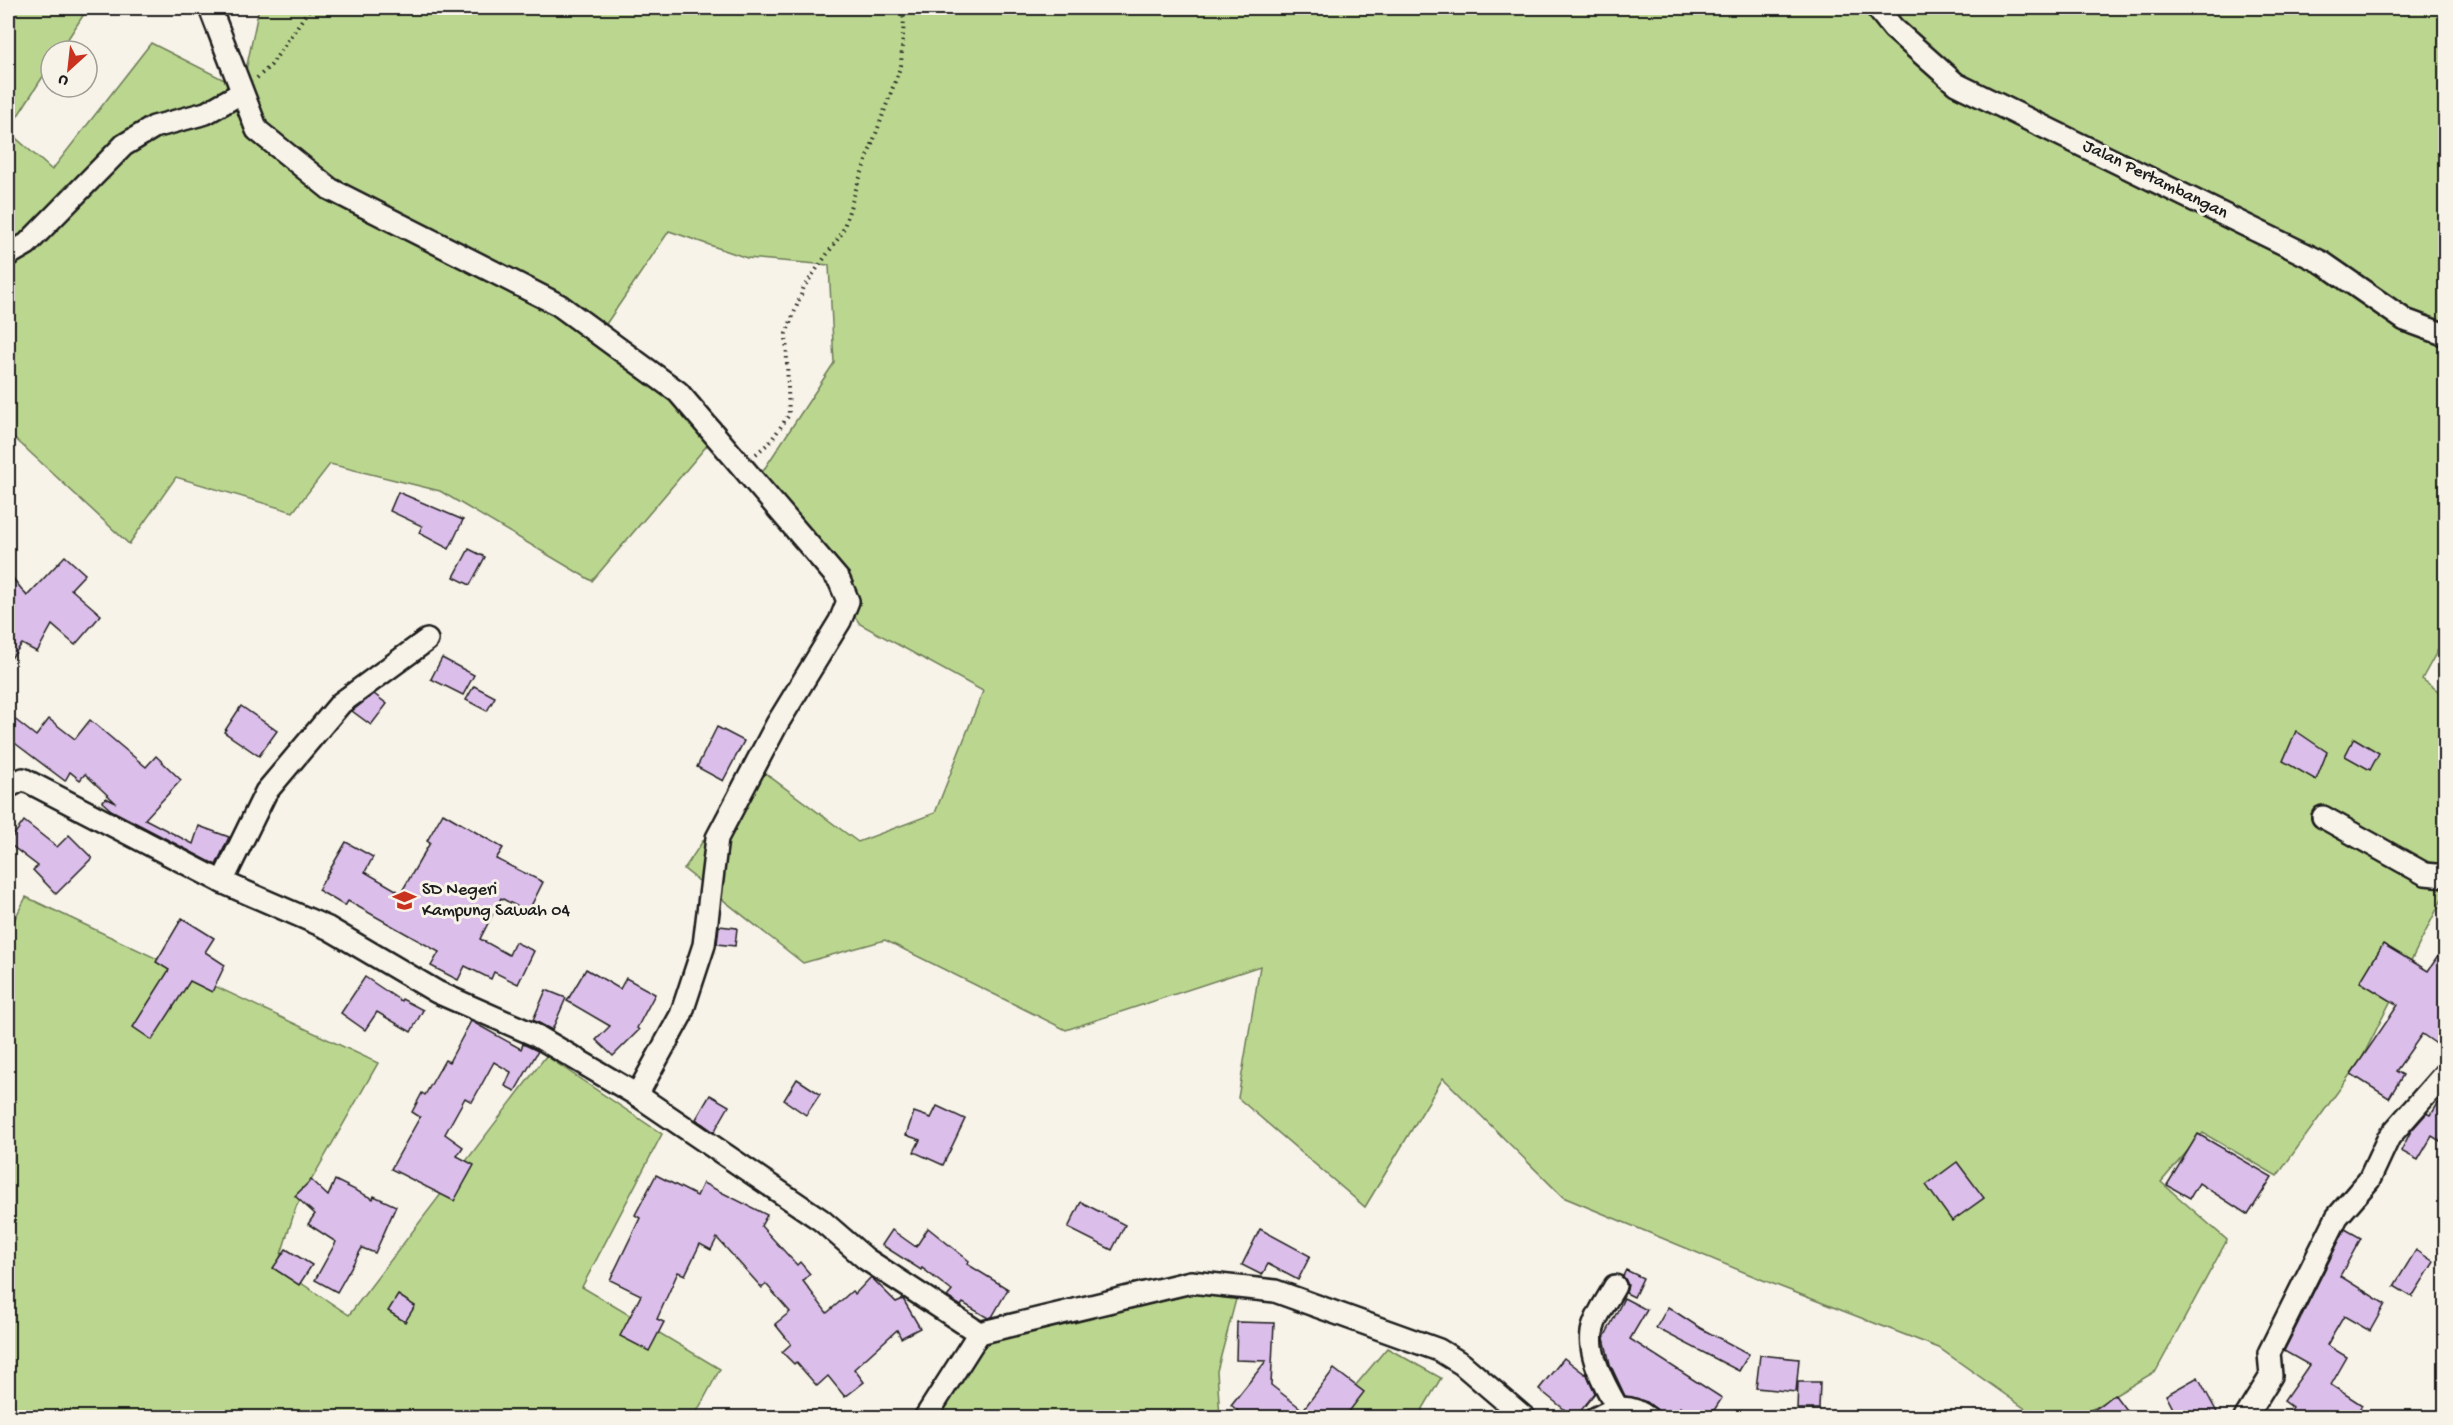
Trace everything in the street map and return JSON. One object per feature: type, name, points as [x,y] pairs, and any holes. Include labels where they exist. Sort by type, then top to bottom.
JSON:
[{"type":"street","points":[[210,8],[257,130],[330,189],[559,305],[678,392],[839,580],[848,601],[840,621],[777,724],[717,838],[704,945],[681,1015],[637,1095]]},
{"type":"street","name":"Jalan Pertambangan","points":[[1877,8],[1893,28],[1956,84],[2323,263],[2405,320],[2445,335]]},
{"type":"street","points":[[8,255],[27,244],[124,145],[154,127],[206,113],[241,93]]},
{"type":"street","points":[[222,882],[266,792],[342,703],[427,640]]},
{"type":"street","points":[[8,787],[23,779],[222,882],[328,928],[437,992],[535,1035],[637,1095],[821,1220],[867,1259],[979,1333]]},
{"type":"street","points":[[2323,818],[2425,874],[2445,876]]},
{"type":"street","points":[[2245,1418],[2271,1376],[2269,1353],[2337,1217],[2369,1180],[2389,1137],[2445,1072]]},
{"type":"street","points":[[925,1418],[979,1333],[1191,1282],[1275,1291],[1439,1350],[1462,1364],[1525,1418]]},
{"type":"street","points":[[1616,1286],[1594,1326],[1591,1342],[1607,1390],[1617,1407]]},
{"type":"street","points":[[1596,1418],[1617,1407],[1636,1409],[1648,1418]]},
{"type":"path","points":[[241,93],[271,65],[310,8]]},
{"type":"path","points":[[742,467],[770,442],[789,415],[786,334],[804,287],[843,233],[858,183],[901,65],[904,20],[900,8]]},
{"type":"green space","points":[[8,8],[88,8],[68,39],[39,39],[39,83],[8,131]]},
{"type":"green space","points":[[259,8],[2445,8],[2446,635],[2422,679],[2445,696],[2445,893],[2362,1058],[2277,1176],[2203,1133],[2161,1182],[2227,1240],[2156,1371],[2079,1417],[2037,1417],[1939,1348],[1763,1280],[1563,1197],[1443,1078],[1365,1207],[1238,1098],[1260,966],[1066,1030],[885,940],[803,963],[684,869],[754,765],[858,842],[935,813],[983,691],[860,624],[757,480],[834,363],[829,265],[747,258],[669,231],[600,333],[715,436],[592,581],[440,491],[330,464],[293,512],[176,477],[129,544],[8,432],[8,131],[52,170],[151,43],[242,89]]},
{"type":"green space","points":[[26,897],[378,1063],[296,1207],[277,1267],[349,1315],[546,1056],[662,1134],[582,1287],[720,1369],[694,1417],[8,1418],[8,932]]},
{"type":"green space","points":[[1176,1280],[1239,1288],[1217,1371],[1220,1417],[925,1418],[974,1342]]},
{"type":"green space","points":[[1387,1348],[1441,1378],[1418,1417],[1328,1418]]},
{"type":"building","points":[[398,492],[463,520],[449,549],[419,533],[422,526],[390,511]]},
{"type":"building","points":[[469,549],[485,557],[470,585],[454,577]]},
{"type":"building","points":[[65,556],[85,574],[71,589],[101,615],[75,645],[52,625],[37,652],[22,644],[8,662],[8,572],[27,596]]},
{"type":"building","points":[[442,658],[474,675],[463,695],[431,679]]},
{"type":"building","points":[[474,686],[495,697],[487,711],[466,700]]},
{"type":"building","points":[[374,694],[387,704],[371,725],[352,711]]},
{"type":"building","points":[[241,706],[277,731],[259,756],[224,732]]},
{"type":"building","points":[[8,714],[36,736],[49,719],[75,739],[90,720],[146,767],[156,756],[181,780],[145,819],[193,844],[199,826],[229,837],[216,865],[111,810],[102,802],[106,798],[116,803],[85,774],[80,780],[70,772],[65,781],[8,738]]},
{"type":"building","points":[[717,727],[744,741],[723,781],[697,767]]},
{"type":"building","points":[[2296,731],[2327,752],[2316,780],[2283,761]]},
{"type":"building","points":[[2354,738],[2379,753],[2370,770],[2345,756]]},
{"type":"building","points":[[443,813],[503,848],[496,859],[543,882],[528,912],[501,898],[480,939],[509,955],[515,942],[534,951],[518,984],[494,972],[491,979],[465,966],[458,980],[431,966],[439,952],[348,901],[345,906],[318,890],[346,842],[373,857],[365,872],[401,893],[430,843],[427,841]]},
{"type":"building","points":[[24,821],[57,847],[69,835],[92,858],[56,894],[33,870],[38,866],[8,843]]},
{"type":"building","points":[[182,918],[214,938],[205,952],[225,965],[212,992],[190,981],[152,1040],[133,1027],[169,970],[156,962]]},
{"type":"building","points":[[719,926],[737,928],[735,946],[717,944]]},
{"type":"building","points":[[2383,944],[2428,971],[2445,946],[2445,1033],[2438,1045],[2422,1034],[2396,1071],[2403,1075],[2389,1098],[2351,1074],[2398,1005],[2360,982]]},
{"type":"building","points":[[586,969],[620,989],[626,978],[655,994],[637,1028],[639,1030],[613,1056],[596,1040],[610,1026],[567,1001]]},
{"type":"building","points":[[365,977],[401,1001],[402,999],[423,1010],[411,1032],[377,1012],[365,1030],[341,1013]]},
{"type":"building","points":[[546,990],[566,998],[552,1030],[533,1020]]},
{"type":"building","points":[[471,1021],[521,1049],[523,1044],[538,1051],[515,1091],[505,1086],[511,1072],[494,1062],[472,1102],[465,1098],[445,1134],[463,1147],[457,1156],[474,1165],[454,1201],[391,1169],[420,1117],[412,1112],[422,1093],[425,1095],[445,1060],[449,1062]]},
{"type":"building","points":[[797,1079],[820,1094],[806,1115],[784,1100]]},
{"type":"building","points":[[2445,1092],[2445,1144],[2432,1136],[2418,1160],[2401,1151],[2411,1131],[2427,1113],[2431,1115]]},
{"type":"building","points":[[710,1095],[729,1106],[714,1132],[696,1119]]},
{"type":"building","points":[[937,1106],[965,1119],[943,1165],[914,1152],[920,1140],[906,1135],[914,1112],[931,1118]]},
{"type":"building","points":[[2198,1134],[2272,1177],[2248,1215],[2199,1183],[2190,1198],[2167,1185]]},
{"type":"building","points":[[1957,1162],[1984,1198],[1952,1221],[1926,1185]]},
{"type":"building","points":[[656,1175],[697,1196],[703,1183],[767,1215],[761,1226],[797,1265],[800,1262],[810,1274],[803,1281],[827,1313],[852,1291],[855,1294],[871,1277],[896,1302],[903,1299],[920,1328],[901,1338],[897,1330],[854,1369],[864,1382],[845,1397],[828,1376],[817,1386],[796,1362],[794,1364],[782,1352],[791,1344],[775,1324],[790,1312],[766,1284],[762,1288],[717,1238],[711,1250],[700,1244],[685,1275],[678,1272],[657,1319],[664,1322],[649,1351],[620,1336],[641,1295],[610,1280],[640,1218],[635,1215]]},
{"type":"building","points":[[311,1180],[328,1196],[335,1180],[373,1199],[374,1196],[396,1206],[375,1253],[362,1248],[337,1292],[315,1280],[336,1242],[308,1224],[315,1214],[295,1196]]},
{"type":"building","points":[[1081,1202],[1125,1225],[1112,1250],[1068,1228]]},
{"type":"building","points":[[928,1228],[969,1261],[967,1264],[1008,1289],[992,1317],[988,1318],[963,1303],[961,1306],[947,1297],[952,1291],[922,1268],[921,1270],[882,1245],[892,1230],[916,1247]]},
{"type":"building","points":[[1260,1229],[1310,1256],[1298,1280],[1268,1264],[1262,1275],[1242,1265]]},
{"type":"building","points":[[2345,1229],[2361,1238],[2340,1276],[2385,1304],[2370,1331],[2344,1316],[2327,1345],[2347,1357],[2331,1385],[2362,1405],[2354,1418],[2286,1418],[2292,1407],[2284,1401],[2309,1365],[2284,1351]]},
{"type":"building","points":[[286,1249],[312,1265],[299,1285],[273,1268]]},
{"type":"building","points":[[2416,1250],[2434,1262],[2412,1297],[2394,1286]]},
{"type":"building","points":[[1626,1270],[1643,1278],[1634,1297],[1626,1293],[1628,1285],[1623,1276]]},
{"type":"building","points":[[398,1295],[415,1306],[405,1322],[388,1311]]},
{"type":"building","points":[[1624,1298],[1647,1310],[1630,1339],[1722,1398],[1709,1418],[1697,1418],[1680,1407],[1674,1418],[1667,1418],[1647,1402],[1625,1396],[1610,1364],[1604,1338]]},
{"type":"building","points":[[1668,1307],[1700,1328],[1749,1354],[1739,1371],[1656,1328]]},
{"type":"building","points":[[1237,1322],[1274,1323],[1271,1385],[1303,1410],[1334,1369],[1364,1392],[1344,1418],[1246,1418],[1231,1405],[1266,1361],[1236,1360]]},
{"type":"building","points":[[1760,1355],[1799,1359],[1796,1392],[1756,1388]]},
{"type":"building","points":[[1564,1358],[1585,1374],[1586,1372],[1595,1393],[1575,1418],[1539,1389]]},
{"type":"building","points":[[2198,1377],[2220,1418],[2178,1418],[2166,1395]]},
{"type":"building","points":[[1798,1382],[1820,1382],[1819,1409],[1797,1409]]},
{"type":"building","points":[[2114,1394],[2132,1418],[2084,1418]]},
{"type":"place","name":"SD Negeri Kampung Sawah 04","points":[[404,900]]}]
